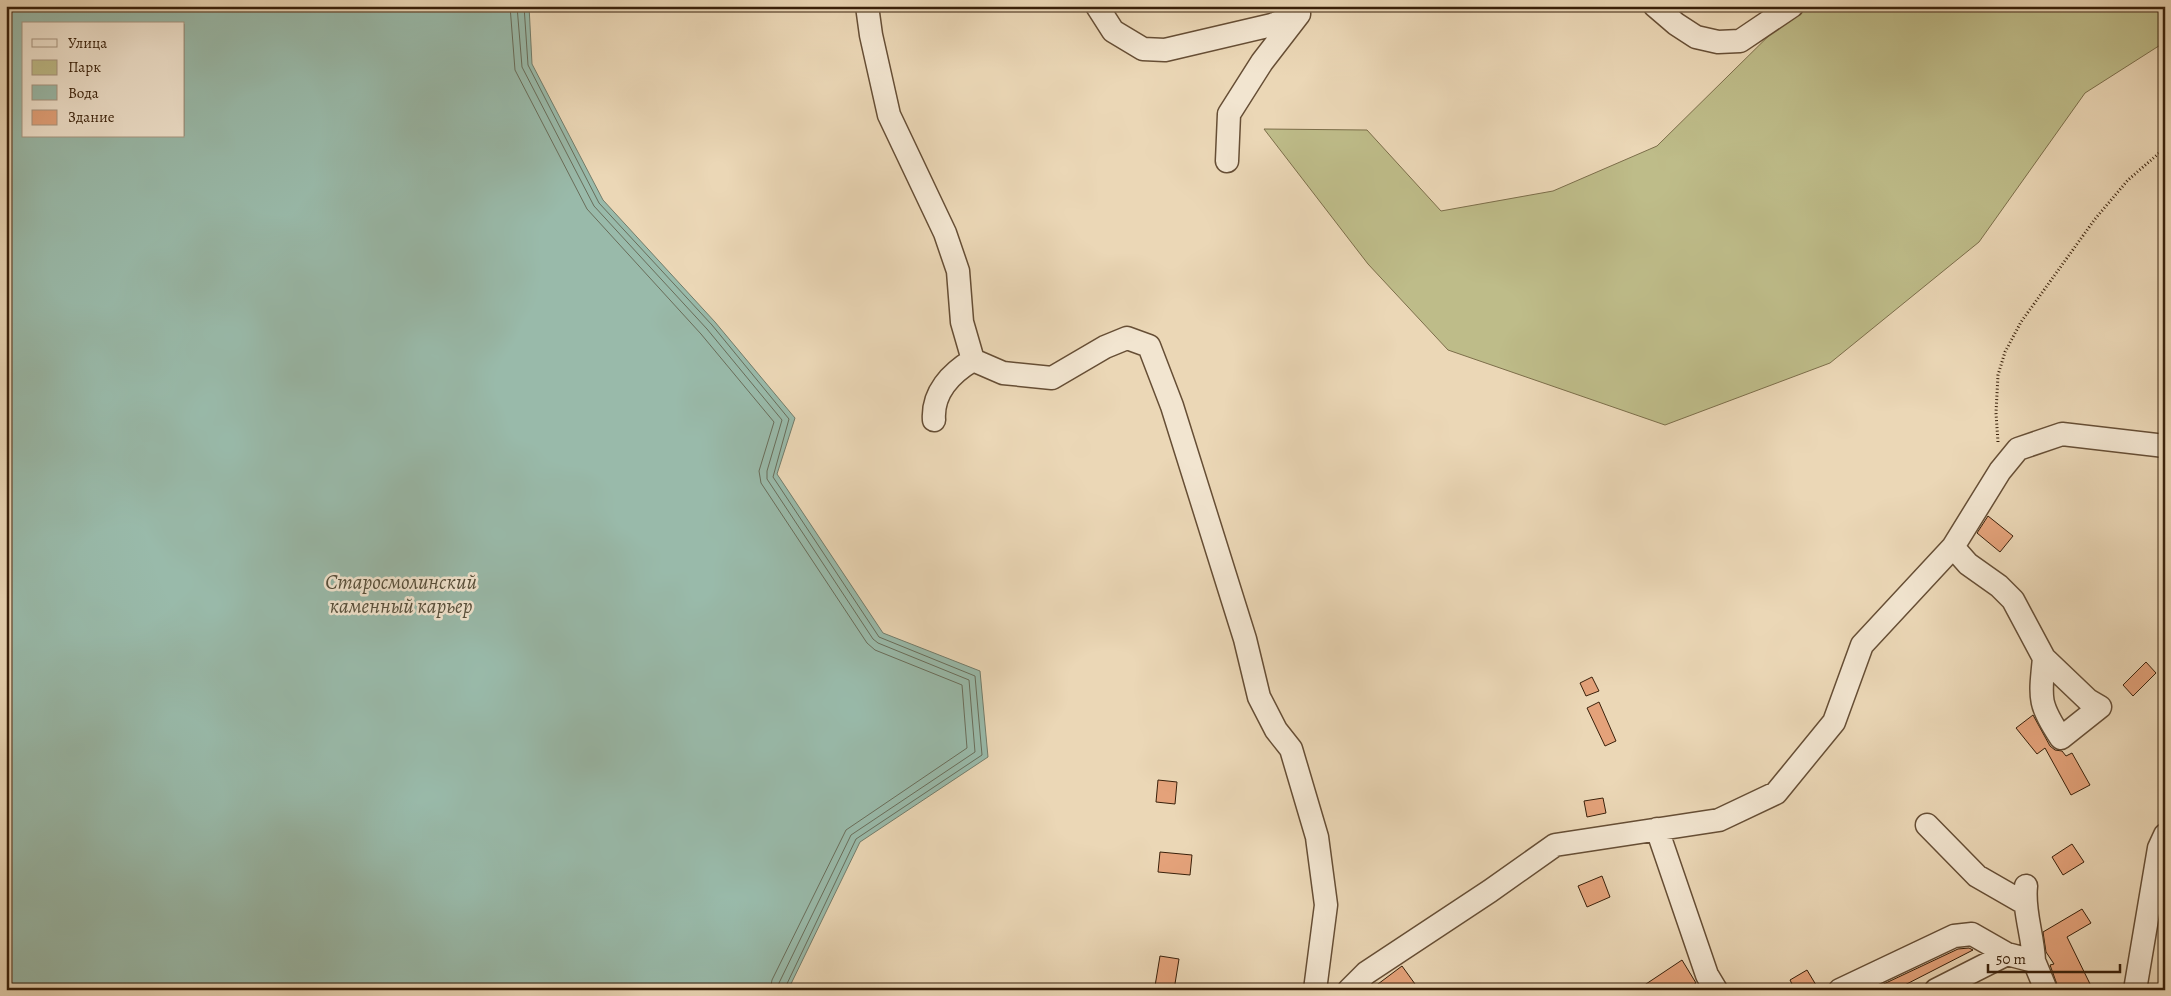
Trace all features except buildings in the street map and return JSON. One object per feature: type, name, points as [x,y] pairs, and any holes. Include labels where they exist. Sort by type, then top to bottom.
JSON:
[{"type":"street","points":[[867,6],[871,35],[889,115],[945,233],[958,271],[962,322],[973,360]]},
{"type":"street","points":[[1098,6],[1113,32],[1143,49],[1165,50],[1272,25],[1297,9]]},
{"type":"street","points":[[1655,6],[1676,24],[1696,37],[1718,42],[1740,41],[1792,6]]},
{"type":"street","points":[[1227,161],[1229,114],[1297,9]]},
{"type":"street","points":[[973,360],[1003,373],[1052,378],[1105,347],[1127,338],[1149,346],[1178,425],[1245,639],[1259,697],[1276,730],[1291,749],[1317,837],[1326,905],[1314,990]]},
{"type":"street","points":[[934,420],[933,410],[945,382],[957,369],[973,360]]},
{"type":"street","points":[[1349,990],[1366,973],[1490,891],[1555,845],[1719,820],[1776,793],[1834,722],[1862,645],[1953,547],[2000,471],[2018,449],[2062,434],[2165,446]]},
{"type":"street","points":[[1953,547],[1968,564],[1999,586],[2013,600],[2044,658],[2088,700],[2100,707],[2061,738],[2048,719],[2040,696],[2044,658]]},
{"type":"street","points":[[1927,825],[1977,876],[2025,894],[2034,961],[2046,990]]},
{"type":"street","points":[[1657,829],[1707,975],[1716,990]]},
{"type":"street","points":[[2135,990],[2159,848],[2165,835]]},
{"type":"street","points":[[1840,990],[1954,936],[1972,934],[2007,954],[2034,961]]},
{"type":"street","points":[[1936,990],[2007,954]]},
{"type":"path","points":[[2000,471],[1996,413],[1998,375],[2005,352],[2021,322],[2095,218],[2128,180],[2165,148]]},
{"type":"green space","points":[[1799,6],[2165,6],[2165,42],[2085,93],[1979,242],[1830,363],[1665,425],[1448,350],[1368,264],[1264,129],[1367,130],[1441,211],[1553,191],[1657,146]]},
{"type":"water","name":"Старосмолинский каменный карьер","points":[[6,6],[529,6],[532,64],[603,200],[715,322],[795,418],[777,474],[883,633],[980,671],[988,757],[860,842],[788,990],[6,990]]}]
